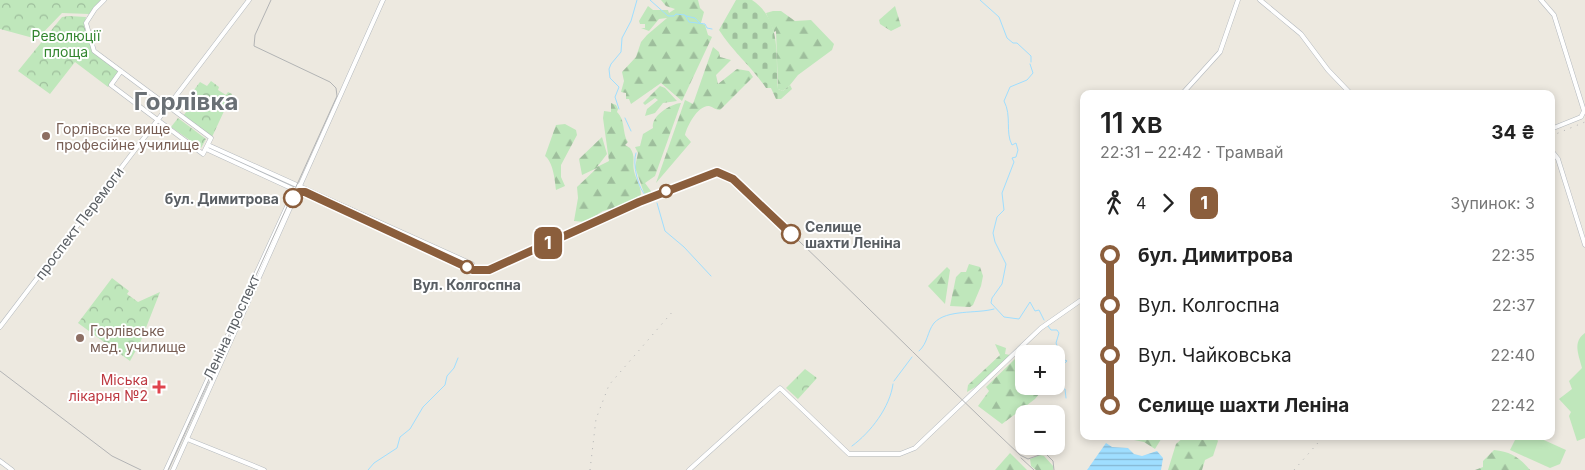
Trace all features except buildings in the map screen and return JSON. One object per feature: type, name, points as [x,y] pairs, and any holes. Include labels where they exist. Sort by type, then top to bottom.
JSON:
[{"type":"street","points":[[104,0],[90,16],[86,27],[93,50],[211,138],[203,154],[111,85],[121,71]]},
{"type":"street","name":"проспект Перемоги","points":[[0,327],[249,0]]},
{"type":"street","name":"Леніна проспект","points":[[166,470],[299,186],[383,0]]},
{"type":"street","points":[[1186,90],[1220,52],[1238,0]]},
{"type":"street","points":[[1260,0],[1301,34],[1328,70],[1348,90]]},
{"type":"street","points":[[1541,0],[1554,15],[1584,109],[1581,117],[1555,127]]},
{"type":"street","points":[[207,147],[472,264],[470,270],[296,191],[207,147]]},
{"type":"street","points":[[1555,155],[1558,159],[1585,245]]},
{"type":"street","name":"Леніна проспект","points":[[173,470],[228,350],[296,191]]},
{"type":"street","points":[[689,470],[780,388],[849,454],[900,454],[915,448],[1041,328],[1080,301]]},
{"type":"street","points":[[222,347],[228,350]]},
{"type":"street","points":[[187,439],[264,470]]},
{"type":"street","points":[[0,461],[12,470]]},
{"type":"green space","points":[[0,0],[101,0],[89,14],[62,13],[37,39],[0,29]]},
{"type":"green space","points":[[661,0],[698,0],[700,8],[704,12],[701,23],[705,25],[708,35],[712,37],[682,101],[661,83],[631,104],[629,99],[626,99],[626,93],[621,92],[624,81],[622,72],[636,57],[641,42],[667,18],[659,19],[649,31],[641,28],[645,28],[645,24],[640,24],[639,21],[648,6],[653,10],[668,10],[669,13],[675,9],[666,6]]},
{"type":"green space","points":[[736,0],[752,0],[769,18],[777,52],[778,89],[783,91],[790,85],[792,89],[781,99],[776,99],[771,88],[766,88],[719,30]]},
{"type":"green space","points":[[895,6],[901,26],[891,31],[880,24],[879,20]]},
{"type":"green space","points":[[781,11],[795,21],[811,20],[834,44],[832,50],[798,75],[783,91],[778,89],[776,31],[774,32],[766,13]]},
{"type":"green space","name":"Революції площа","points":[[62,17],[86,17],[84,26],[93,51],[119,72],[108,87],[75,62],[50,94],[18,71]]},
{"type":"green space","points":[[713,47],[719,52],[720,57],[731,60],[716,75],[718,84],[737,69],[749,71],[753,77],[720,110],[709,106],[697,112],[685,135],[691,142],[656,183],[685,100],[693,104]]},
{"type":"green space","points":[[211,81],[219,87],[218,90],[226,95],[228,92],[232,94],[212,137],[183,116],[198,97],[194,90],[200,82],[207,86]]},
{"type":"green space","points":[[660,86],[665,88],[677,101],[663,103],[655,113],[645,116],[647,109],[658,100],[655,98],[645,105],[643,103]]},
{"type":"green space","points":[[611,103],[616,105],[617,112],[622,119],[628,142],[625,145],[630,148],[633,154],[634,171],[641,195],[622,206],[603,211],[585,222],[574,221],[578,198],[577,187],[597,168],[582,175],[579,159],[602,137],[607,154],[597,167],[609,161],[603,118],[604,111],[611,112]]},
{"type":"green space","points":[[681,103],[655,176],[645,183],[653,194],[647,196],[644,193],[635,167],[638,153],[635,147],[640,146],[643,134],[653,128],[655,119],[662,111]]},
{"type":"green space","points":[[178,118],[206,139],[201,148],[171,127]]},
{"type":"green space","points":[[565,124],[576,130],[577,135],[561,165],[561,177],[565,186],[556,190],[552,167],[545,156],[556,125]]},
{"type":"green space","points":[[969,264],[980,267],[983,276],[973,305],[970,307],[950,306],[956,277],[961,272],[966,272]]},
{"type":"green space","points":[[947,267],[950,270],[945,304],[928,286]]},
{"type":"green space","points":[[112,278],[129,291],[127,294],[138,302],[160,292],[140,343],[130,361],[78,323]]},
{"type":"green space","points":[[1585,333],[1585,438],[1577,441],[1569,416],[1571,412],[1559,399],[1572,389],[1569,381],[1582,368],[1578,354],[1578,345],[1579,340]]},
{"type":"green space","points":[[995,344],[1006,348],[1005,354],[1010,355],[982,383],[967,392],[968,385],[1000,355]]},
{"type":"green space","points":[[1015,359],[1015,395],[1038,395],[1027,405],[1015,405],[1015,414],[1002,424],[978,406],[989,391],[986,387]]},
{"type":"green space","points":[[805,369],[817,378],[798,399],[786,388]]},
{"type":"green space","points":[[1134,440],[1161,440],[1155,449],[1144,442]]},
{"type":"green space","points":[[1180,440],[1218,441],[1213,456],[1205,460],[1202,470],[1168,470],[1176,444]]},
{"type":"green space","points":[[1515,440],[1544,440],[1566,450],[1560,464],[1550,468],[1510,450]]},
{"type":"green space","points":[[1494,450],[1514,456],[1530,470],[1475,470],[1483,467],[1483,461]]},
{"type":"green space","points":[[1010,453],[1027,470],[995,470]]},
{"type":"green space","points":[[1040,455],[1044,456],[1054,467],[1053,470],[1036,470],[1031,466],[1030,459]]},
{"type":"water","points":[[1106,443],[1112,447],[1128,448],[1134,454],[1142,456],[1157,451],[1163,458],[1161,470],[1087,470]]},
{"type":"waterway","points":[[619,109],[615,97],[619,87],[610,78],[609,69],[621,52],[622,38],[631,21],[637,0]]},
{"type":"waterway","points":[[650,0],[668,16],[676,14],[685,15],[689,22],[705,24],[707,28],[712,29]]},
{"type":"waterway","points":[[980,0],[999,17],[1007,38],[1013,43],[1017,43],[1031,56],[1031,62]]},
{"type":"waterway","points":[[686,16],[695,18],[700,23]]},
{"type":"waterway","points":[[1030,64],[1033,73],[1027,80],[1010,87],[1004,101],[1008,112],[1010,140],[1012,145],[1016,143],[1018,150],[1016,157],[1012,158],[1014,162],[1002,193],[1004,210],[997,217],[993,233],[995,242],[1006,264],[1002,284],[992,298],[991,303],[1004,317],[1019,319],[1030,302],[1035,311],[1039,310],[1044,320]]},
{"type":"waterway","points":[[625,118],[631,131]]},
{"type":"waterway","points":[[636,153],[637,176],[641,189],[647,197]]},
{"type":"waterway","points":[[648,200],[653,202]]},
{"type":"waterway","points":[[657,203],[665,231],[684,247],[711,276]]},
{"type":"waterway","points":[[919,351],[924,345],[932,326],[940,319],[954,314],[994,309]]},
{"type":"waterway","points":[[1048,326],[1051,330],[1057,330],[1059,333],[1057,345]]},
{"type":"waterway","points":[[894,381],[912,357]]},
{"type":"waterway","points":[[368,470],[374,463],[397,448],[400,437],[410,429],[423,407],[445,385],[447,376],[454,368],[458,358]]},
{"type":"waterway","points":[[1065,360],[1067,361],[1065,363]]},
{"type":"waterway","points":[[852,446],[866,434],[884,410],[893,384]]},
{"type":"waterway","points":[[1065,389],[1066,398]]},
{"type":"tram line","points":[[168,470],[337,96],[336,88],[330,82],[254,46],[255,35],[271,0]]},
{"type":"tram line","points":[[294,194],[300,190],[305,191],[471,267],[484,269],[701,175],[711,172],[722,173],[733,179],[769,213],[1020,455],[1028,459],[1045,453],[1053,461],[1054,470]]},
{"type":"tram line","name":"1","points":[[293,198],[296,193],[305,192],[473,270],[486,271],[639,202],[709,173],[717,172],[733,179],[791,234]]},
{"type":"tram line","points":[[0,371],[112,456],[141,470]]},
{"type":"tram line","points":[[1021,458],[1034,470]]},
{"type":"railway","points":[[1555,134],[1585,122]]},
{"type":"railway","points":[[590,470],[596,419],[609,385],[674,310]]},
{"type":"railway","points":[[1294,470],[1320,440]]},
{"type":"place","name":"Горлівське вище професійне училище","points":[[46,136]]},
{"type":"place","name":"бул. Димитрова","points":[[293,198]]},
{"type":"place","name":"Селище шахти Леніна","points":[[791,234]]},
{"type":"place","name":"Вул. Колгоспна","points":[[467,267]]},
{"type":"place","name":"Горлівське мед. училище","points":[[80,338]]},
{"type":"place","name":"Міська лікарня №2","points":[[159,387]]},
{"type":"district","name":"Горлівка","points":[[186,101]]}]
